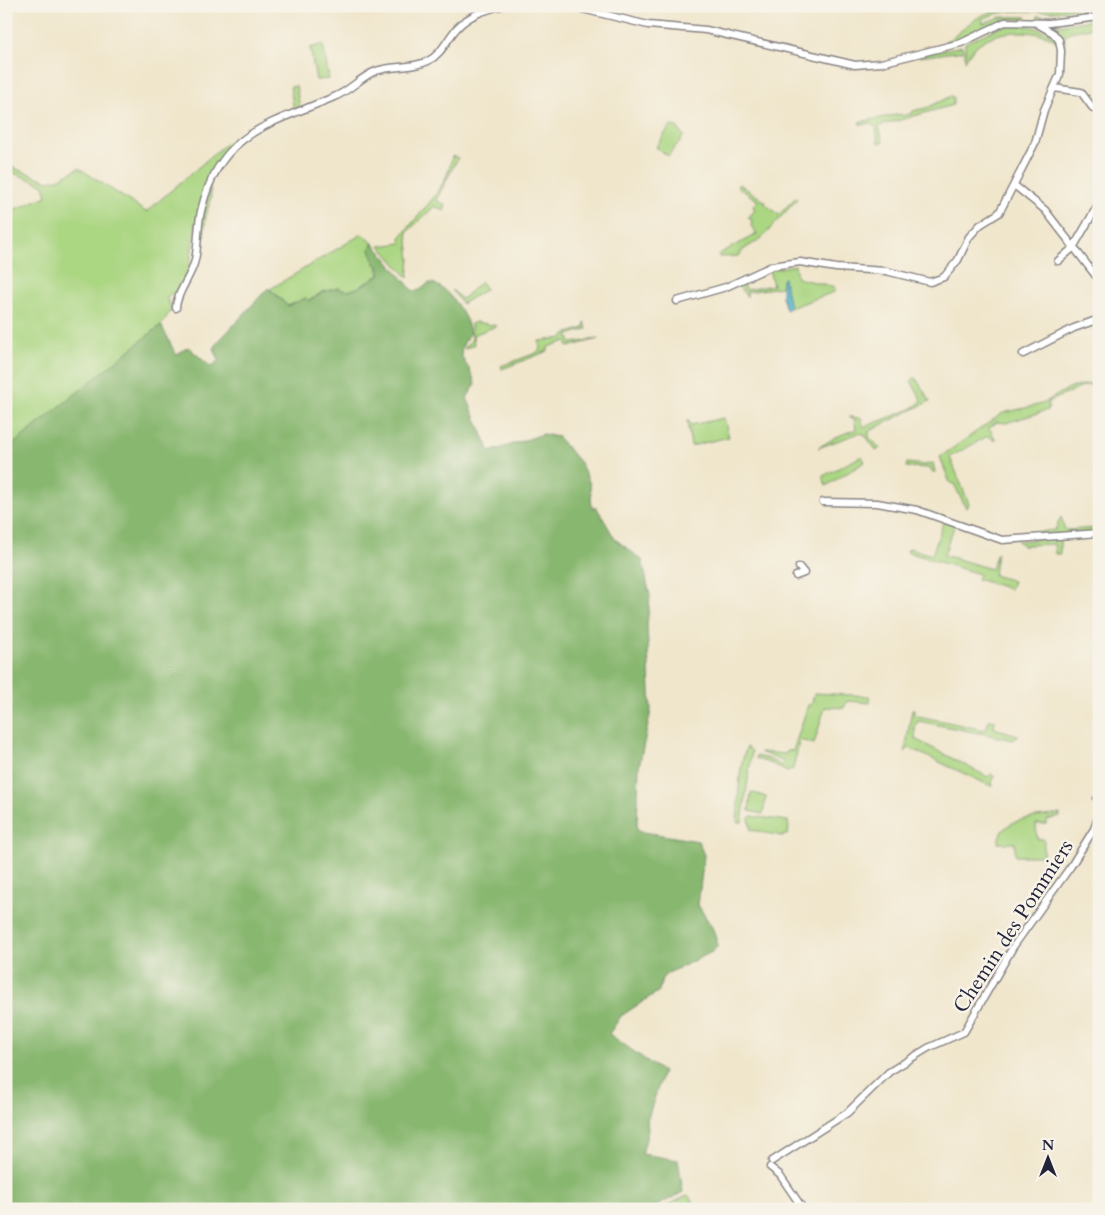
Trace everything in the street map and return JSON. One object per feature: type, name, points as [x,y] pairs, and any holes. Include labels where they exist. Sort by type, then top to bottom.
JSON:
[{"type":"street","points":[[176,308],[176,300],[186,283],[195,260],[199,221],[207,189],[218,164],[232,148],[267,125],[336,97],[377,70],[429,61],[440,52],[457,28],[468,18],[501,6]]},
{"type":"street","points":[[570,6],[657,27],[706,30],[855,64],[881,63],[960,43],[1004,22],[1059,22],[1099,17]]},
{"type":"street","points":[[677,301],[726,287],[772,266],[800,262],[836,268],[886,271],[926,281],[937,281],[951,271],[966,241],[977,227],[998,213],[1014,185],[1034,143],[1044,110],[1061,70],[1060,43],[1053,33],[1034,22]]},
{"type":"street","points":[[1054,88],[1082,92],[1092,107],[1099,112]]},
{"type":"street","points":[[1014,185],[1045,210],[1099,280]]},
{"type":"street","points":[[1058,261],[1073,248],[1099,203]]},
{"type":"street","points":[[1023,354],[1074,328],[1099,319]]},
{"type":"street","points":[[823,502],[877,503],[917,510],[1002,540],[1099,533]]},
{"type":"street","points":[[796,576],[804,573],[799,567]]},
{"type":"street","name":"Chemin des Pommiers","points":[[803,1209],[771,1164],[847,1113],[889,1072],[928,1048],[964,1032],[1013,947],[1071,866],[1094,829],[1099,815]]},
{"type":"green space","points":[[1087,6],[1064,10],[1011,11],[993,15],[982,19],[983,23],[1001,17],[1027,17],[1025,19],[1004,20],[959,40],[944,42],[954,37],[974,20],[990,12],[1014,8]]},
{"type":"green space","points":[[1096,6],[1099,6],[1099,15],[1047,21],[1038,20],[1038,16],[1062,17],[1095,11]]},
{"type":"green space","points":[[1099,19],[1099,26],[1070,32],[1065,36],[1064,51],[1043,24],[1051,26]]},
{"type":"green space","points":[[1004,25],[1026,26],[1039,29],[1057,41],[1033,33],[999,34],[979,44],[971,51],[965,61],[965,43]]},
{"type":"green space","points":[[323,44],[329,79],[316,80],[310,48]]},
{"type":"green space","points":[[962,46],[963,51],[919,57],[918,55]]},
{"type":"green space","points":[[296,86],[300,108],[294,110],[290,87]]},
{"type":"green space","points":[[951,96],[953,97],[953,105],[879,126],[883,142],[878,143],[876,128],[871,123],[861,125],[859,122],[913,113],[913,111],[929,107]]},
{"type":"green space","points":[[670,126],[677,127],[684,136],[668,156],[656,147]]},
{"type":"green space","points":[[229,141],[232,144],[219,159],[209,177],[196,223],[189,269],[179,290],[166,297],[172,309],[161,325],[6,450],[6,213],[47,196],[44,185],[6,170],[6,165],[48,181],[58,179],[79,168],[146,212]]},
{"type":"green space","points":[[452,156],[458,158],[436,200],[446,205],[444,211],[435,206],[407,232],[410,259],[408,278],[380,246],[401,243],[400,237],[440,188],[450,168]]},
{"type":"green space","points":[[739,184],[766,202],[765,204],[779,215],[796,197],[797,199],[762,238],[743,250],[739,256],[719,257],[719,254],[757,234],[751,226],[752,220],[748,218],[755,210],[753,206],[758,201],[737,186]]},
{"type":"green space","points":[[210,187],[211,198],[206,215],[202,255],[197,258],[201,223]]},
{"type":"green space","points":[[362,234],[373,243],[371,245],[380,275],[354,289],[344,290],[339,288],[322,292],[309,301],[306,298],[288,306],[270,289]]},
{"type":"green space","points":[[373,243],[413,291],[420,290],[429,283],[435,284],[442,288],[456,302],[466,320],[470,334],[464,343],[462,355],[475,385],[467,398],[490,452],[543,434],[558,437],[581,464],[590,484],[592,508],[597,508],[615,539],[642,560],[650,596],[647,625],[651,711],[639,766],[637,828],[638,831],[698,841],[704,855],[698,905],[713,929],[718,946],[712,952],[668,973],[662,978],[659,991],[621,1016],[609,1034],[663,1072],[647,1121],[648,1130],[642,1154],[678,1160],[683,1192],[651,1209],[6,1209],[6,450],[161,325],[176,355],[188,347],[211,367],[219,360],[214,349],[217,343],[268,288],[288,306],[306,298],[309,301],[322,292],[339,288],[349,290],[360,287],[380,275],[380,268],[375,264],[370,249]]},
{"type":"green space","points":[[795,265],[797,278],[835,287],[834,292],[790,308],[784,278],[782,279],[781,287],[747,292],[747,297],[737,284],[742,282],[746,290],[773,285],[769,270]]},
{"type":"green space","points":[[481,282],[486,289],[462,304],[452,290],[462,299]]},
{"type":"green space","points":[[476,322],[497,326],[473,335],[474,345],[464,349],[472,339],[471,324]]},
{"type":"green space","points":[[585,322],[587,329],[568,335],[571,343],[598,339],[568,347],[566,341],[548,347],[548,351],[502,369],[501,366],[540,350],[539,341],[563,338],[565,334],[584,328]]},
{"type":"green space","points":[[915,377],[930,401],[869,431],[869,437],[880,448],[877,451],[864,434],[859,433],[818,448],[836,437],[856,429],[855,420],[849,417],[861,418],[864,427],[911,409],[922,401],[911,381]]},
{"type":"green space","points":[[1099,382],[1099,386],[1097,384],[1086,385],[1048,402],[1048,410],[1006,423],[997,422],[989,428],[996,440],[994,441],[989,436],[986,437],[950,457],[969,504],[966,508],[954,484],[950,483],[940,457],[1003,413],[1042,404],[1069,388]]},
{"type":"green space","points":[[724,418],[729,437],[691,446],[688,420],[691,425]]},
{"type":"green space","points":[[862,456],[865,462],[826,486],[823,476]]},
{"type":"green space","points":[[907,463],[924,465],[933,463],[935,472],[932,472],[930,468],[906,467]]},
{"type":"green space","points":[[1061,517],[1065,530],[1099,528],[1099,532],[1003,538],[967,524],[967,522],[1006,536],[1055,530]]},
{"type":"green space","points":[[944,520],[955,524],[944,555],[991,569],[997,553],[994,575],[1013,581],[1010,589],[977,579],[979,574],[907,552],[909,548],[932,555]]},
{"type":"green space","points":[[1060,538],[1060,554],[1055,554],[1054,544],[1025,545],[1025,547],[1017,541]]},
{"type":"green space","points":[[814,693],[869,696],[870,703],[847,701],[844,708],[825,707],[814,744],[800,740],[793,769],[787,772],[770,763],[756,759],[756,756],[769,759],[782,766],[784,762],[760,752],[786,754],[787,750],[793,751],[808,705],[812,704]]},
{"type":"green space","points":[[912,709],[914,709],[914,715],[986,730],[988,720],[995,720],[994,728],[1018,735],[1014,740],[918,721],[915,727],[915,739],[988,777],[991,774],[995,777],[992,781],[993,787],[909,748],[905,752]]},
{"type":"green space","points":[[747,747],[752,751],[742,822],[737,822],[740,772]]},
{"type":"green space","points":[[751,792],[766,797],[763,814],[749,811]]},
{"type":"green space","points":[[1060,814],[1060,817],[1047,820],[1047,824],[1036,824],[1037,839],[1044,839],[1043,856],[1015,856],[1015,843],[998,843],[1000,834],[1013,823],[1031,818]]},
{"type":"green space","points":[[751,816],[788,821],[789,829],[787,835],[782,836],[751,830],[749,818]]},
{"type":"green space","points":[[688,1195],[693,1202],[694,1209],[661,1209]]},
{"type":"water","points":[[784,278],[790,308],[786,310],[782,297],[782,279]]}]
